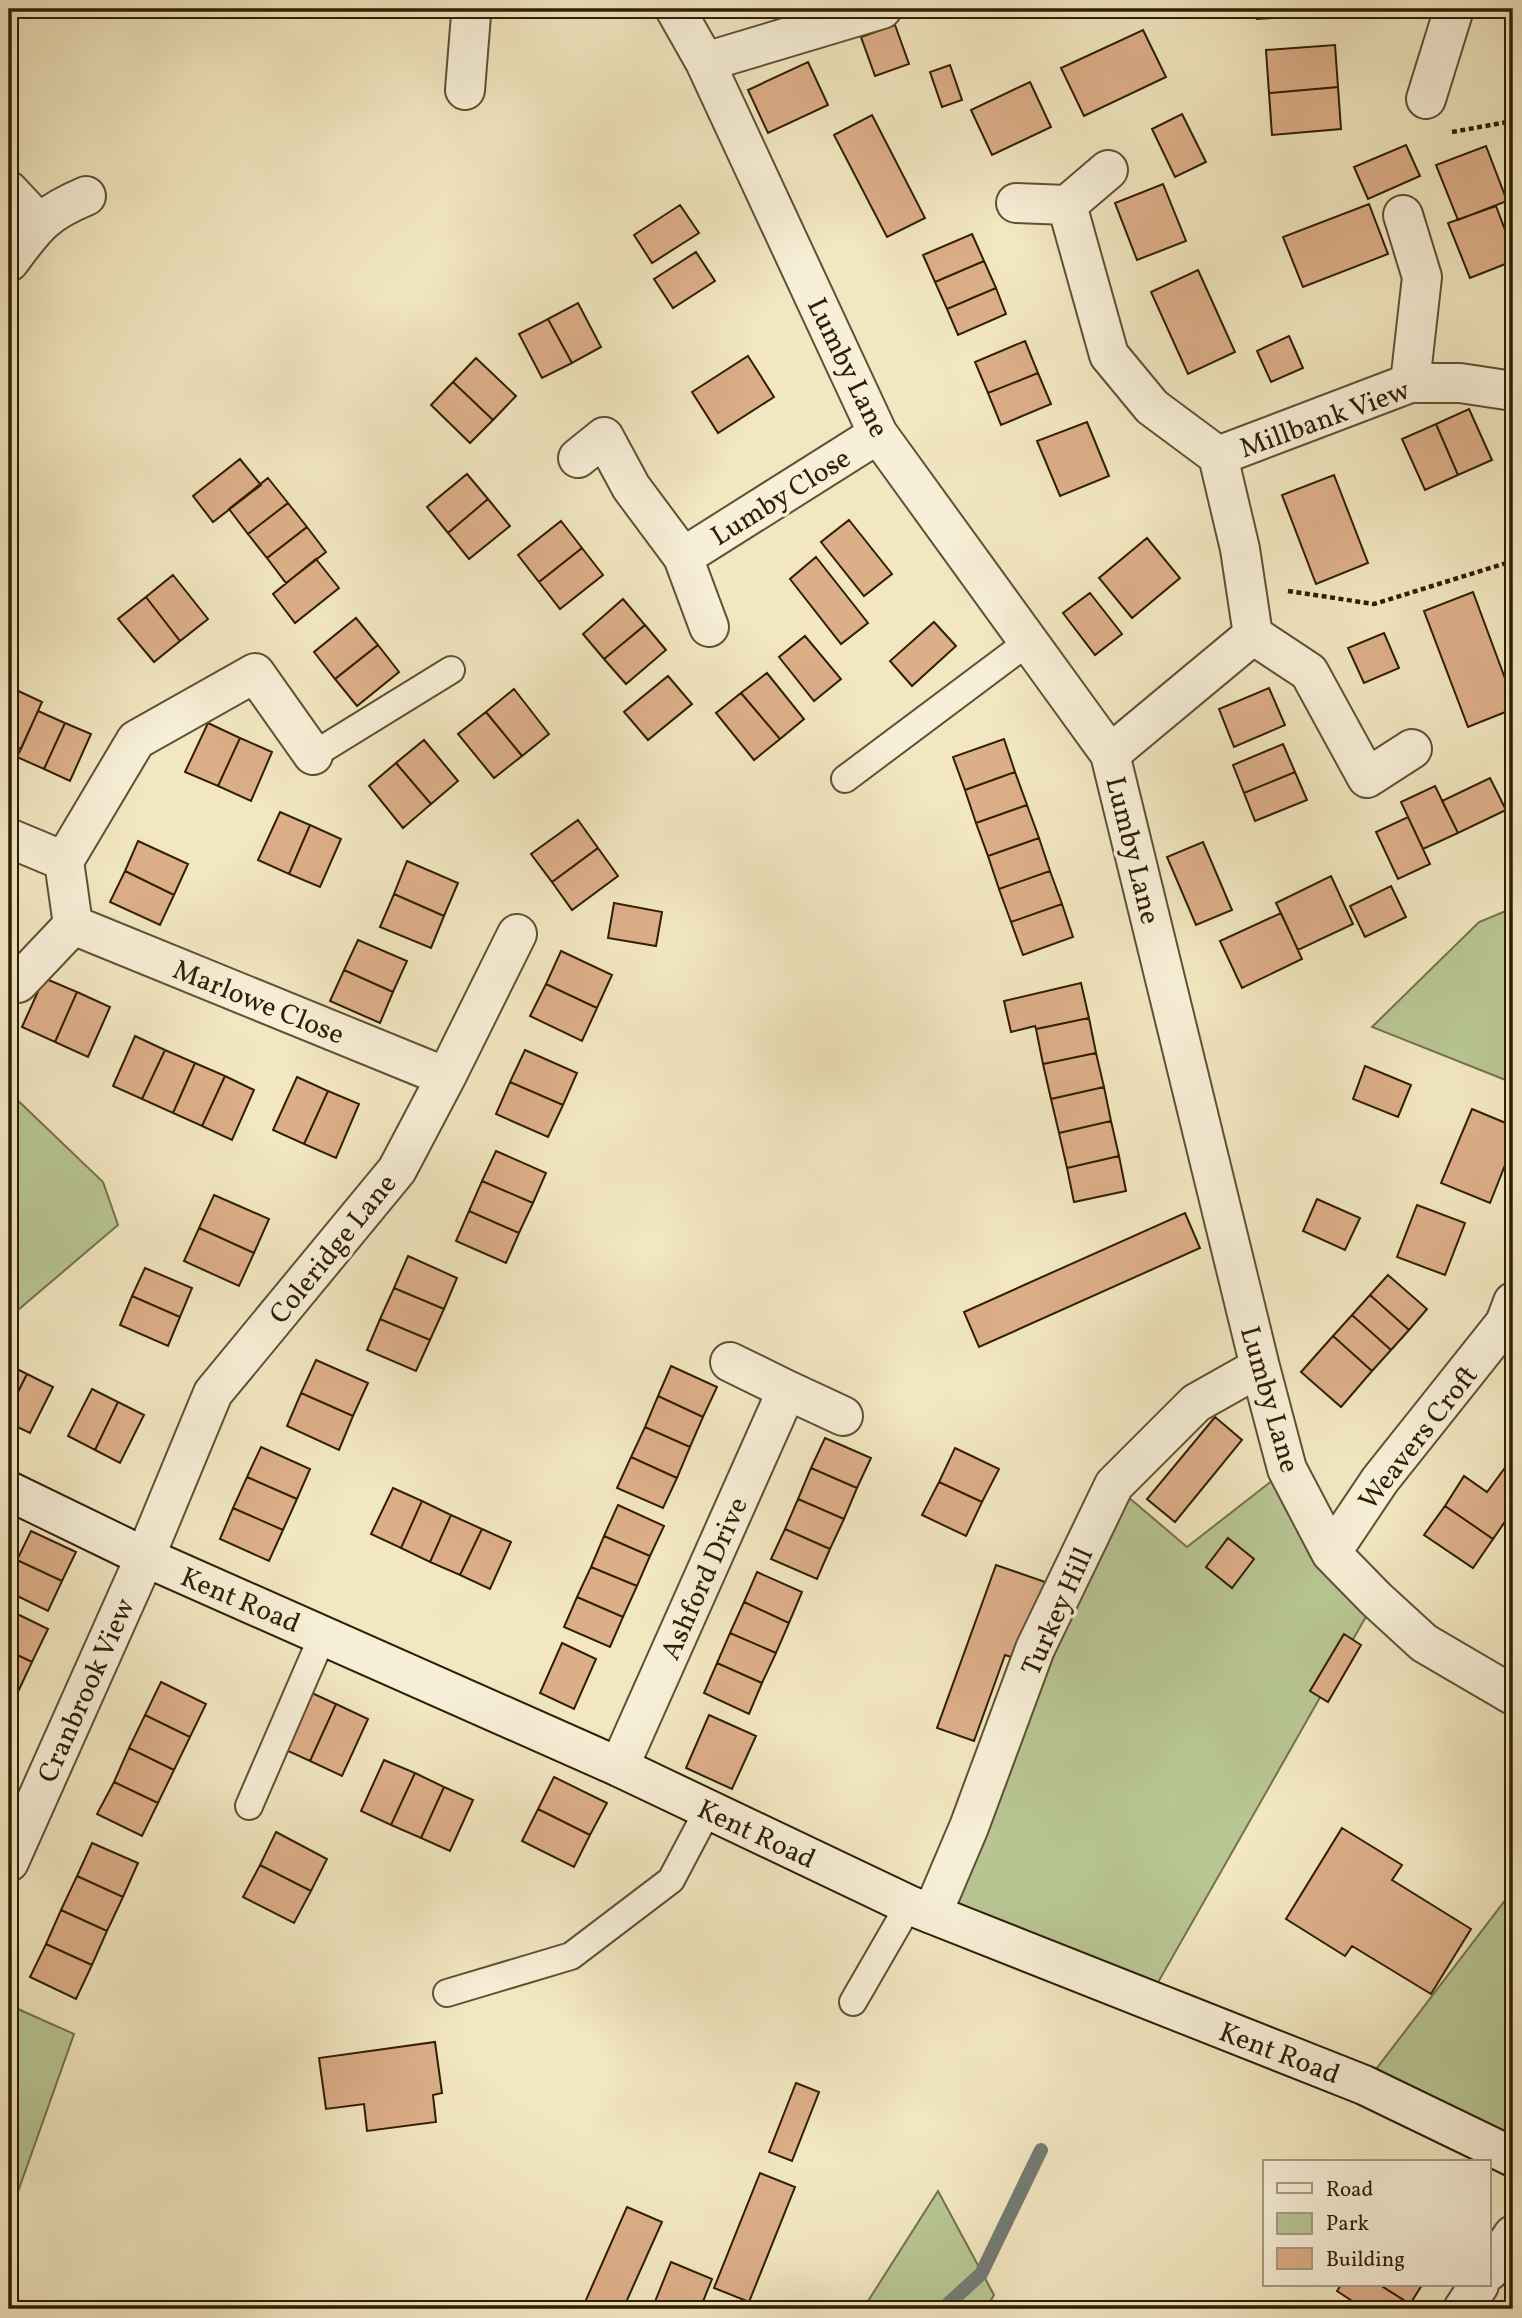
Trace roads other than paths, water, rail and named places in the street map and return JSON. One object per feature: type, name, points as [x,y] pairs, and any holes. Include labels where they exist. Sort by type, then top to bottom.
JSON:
[{"type":"street","name":"Lumby Lane","points":[[675,9],[705,62],[878,434],[1110,754],[1287,1469],[1331,1553],[1376,1600],[1424,1643],[1513,1695]]},
{"type":"street","points":[[705,62],[882,9]]},
{"type":"street","points":[[1426,99],[1454,9]]},
{"type":"street","points":[[465,90],[473,11]]},
{"type":"street","points":[[1016,203],[1067,205],[1108,170]]},
{"type":"street","points":[[9,191],[38,223]]},
{"type":"street","points":[[9,262],[38,223],[59,207],[86,196]]},
{"type":"street","points":[[1067,205],[1109,355],[1152,407],[1218,456],[1240,549],[1253,635],[1309,672],[1367,778],[1412,748]]},
{"type":"street","points":[[1403,215],[1422,277],[1410,383]]},
{"type":"street","name":"Millbank View","points":[[1218,456],[1410,383],[1460,383],[1513,391]]},
{"type":"street","name":"Lumby Close","points":[[683,557],[878,434]]},
{"type":"street","name":"Lumby Close","points":[[578,458],[604,437],[631,487],[683,557],[709,627]]},
{"type":"street","points":[[1110,754],[1253,635]]},
{"type":"street","points":[[18,983],[73,925],[64,861],[136,740],[255,673],[313,755]]},
{"type":"street","points":[[9,838],[64,861]]},
{"type":"street","name":"Marlowe Close","points":[[73,925],[446,1077]]},
{"type":"street","name":"Coleridge Lane","points":[[145,1558],[214,1394],[397,1170],[517,934]]},
{"type":"street","name":"Weavers Croft","points":[[1331,1553],[1380,1480],[1511,1317]]},
{"type":"street","points":[[730,1362],[843,1416]]},
{"type":"street","name":"Turkey Hill","points":[[920,1910],[969,1826],[1035,1649],[1114,1485],[1196,1403],[1260,1367]]},
{"type":"street","name":"Ashford Drive","points":[[619,1767],[787,1390]]},
{"type":"street","name":"Kent Road","points":[[9,1490],[145,1558],[619,1767],[920,1910],[1364,2085],[1513,2157]]},
{"type":"street","name":"Cranbrook View","points":[[9,1861],[145,1558]]},
{"type":"street","points":[[1490,2270],[1513,2235]]},
{"type":"street","points":[[1463,2309],[1478,2286]]},
{"type":"lane","points":[[845,779],[1028,642]]},
{"type":"lane","points":[[313,755],[451,670]]},
{"type":"lane","points":[[250,1806],[323,1635]]},
{"type":"lane","points":[[447,1993],[571,1956],[671,1880],[708,1810]]},
{"type":"lane","points":[[853,2002],[920,1910]]},
{"type":"waterway","points":[[947,2309],[949,2303],[981,2274],[1041,2150]]}]
